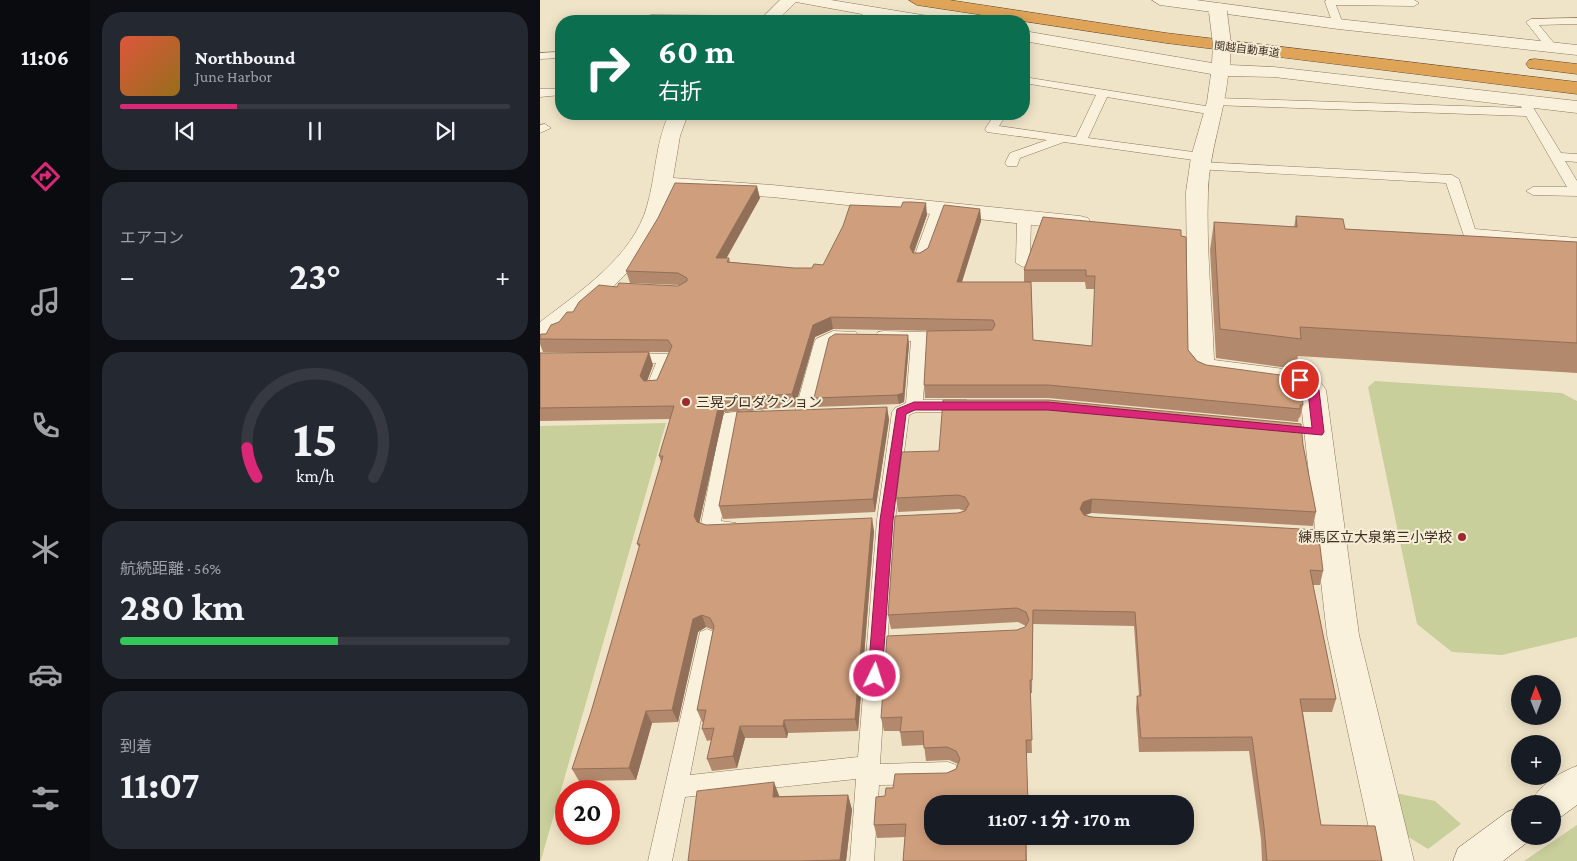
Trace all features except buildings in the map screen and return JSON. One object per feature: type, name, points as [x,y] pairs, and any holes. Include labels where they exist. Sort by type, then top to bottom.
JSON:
[{"type":"highway","name":"関越自動車道","points":[[918,0],[1016,15]]},
{"type":"highway","points":[[1022,0],[1079,8]]},
{"type":"highway","name":"関越自動車道","points":[[1030,17],[1186,41],[1577,88]]},
{"type":"highway","name":"関越自動車道","points":[[1203,25],[1241,30]]},
{"type":"highway","points":[[1521,63],[1577,69]]},
{"type":"street","points":[[773,15],[789,0]]},
{"type":"street","points":[[802,0],[858,15]]},
{"type":"street","points":[[1160,0],[1218,6],[1338,24],[1577,50]]},
{"type":"street","points":[[1218,6],[1222,44],[1220,78],[1215,107],[1201,162],[1189,234],[1201,362],[1208,369],[1300,380],[1313,390],[1309,431],[1322,536],[1394,861]]},
{"type":"street","points":[[1030,37],[1220,66],[1526,106],[1577,107]]},
{"type":"street","points":[[540,335],[606,289],[621,265],[648,232],[657,209],[672,126],[675,120]]},
{"type":"street","points":[[662,184],[772,191],[1102,225]]},
{"type":"street","points":[[1561,795],[1577,783]]},
{"type":"street","points":[[1472,861],[1511,832]]},
{"type":"lane","points":[[1338,24],[1330,2],[1414,4]]},
{"type":"lane","points":[[1552,48],[1531,22],[1577,21]]},
{"type":"lane","points":[[540,56],[555,55]]},
{"type":"lane","points":[[1030,81],[1103,93],[1215,107],[1526,106],[1577,192]]},
{"type":"lane","points":[[540,93],[555,92]]},
{"type":"lane","points":[[1080,142],[1103,93]]},
{"type":"lane","points":[[997,120],[991,129],[1201,162],[1452,180],[1469,233],[1577,242]]},
{"type":"lane","points":[[1012,163],[1015,156],[1062,139]]},
{"type":"lane","points":[[1557,157],[1577,158]]},
{"type":"lane","points":[[1533,190],[1577,192]]},
{"type":"lane","points":[[920,260],[939,208]]},
{"type":"lane","points":[[1023,263],[1024,217]]},
{"type":"lane","points":[[788,415],[822,343],[833,336],[967,337]]},
{"type":"lane","points":[[862,861],[868,771],[887,639],[907,409],[919,337]]},
{"type":"lane","points":[[608,358],[666,358],[654,388]]},
{"type":"lane","points":[[882,412],[907,409],[989,406]]},
{"type":"lane","points":[[749,527],[710,529],[731,417],[823,414]]},
{"type":"lane","points":[[867,521],[896,520]]},
{"type":"lane","points":[[660,861],[707,638]]},
{"type":"lane","points":[[676,787],[868,771],[948,772]]},
{"type":"green space","points":[[1375,381],[1562,393],[1577,401],[1577,637],[1502,655],[1452,652],[1417,624],[1368,387]]},
{"type":"green space","points":[[666,423],[564,780],[555,780],[555,811],[541,860],[540,860],[540,426]]},
{"type":"green space","points":[[1395,793],[1435,801],[1461,824],[1428,849],[1405,835]]},
{"type":"green space","points":[[1577,825],[1577,861],[1524,861],[1548,845],[1561,845],[1561,836]]},
{"type":"place","name":"三晃プロダクション","points":[[686,402]]},
{"type":"place","name":"練馬区立大泉第三小学校","points":[[1462,537]]},
{"type":"route","points":[[875,676],[886,520],[901,412],[914,406],[1048,406],[1318,432],[1313,390],[1300,380]]}]
